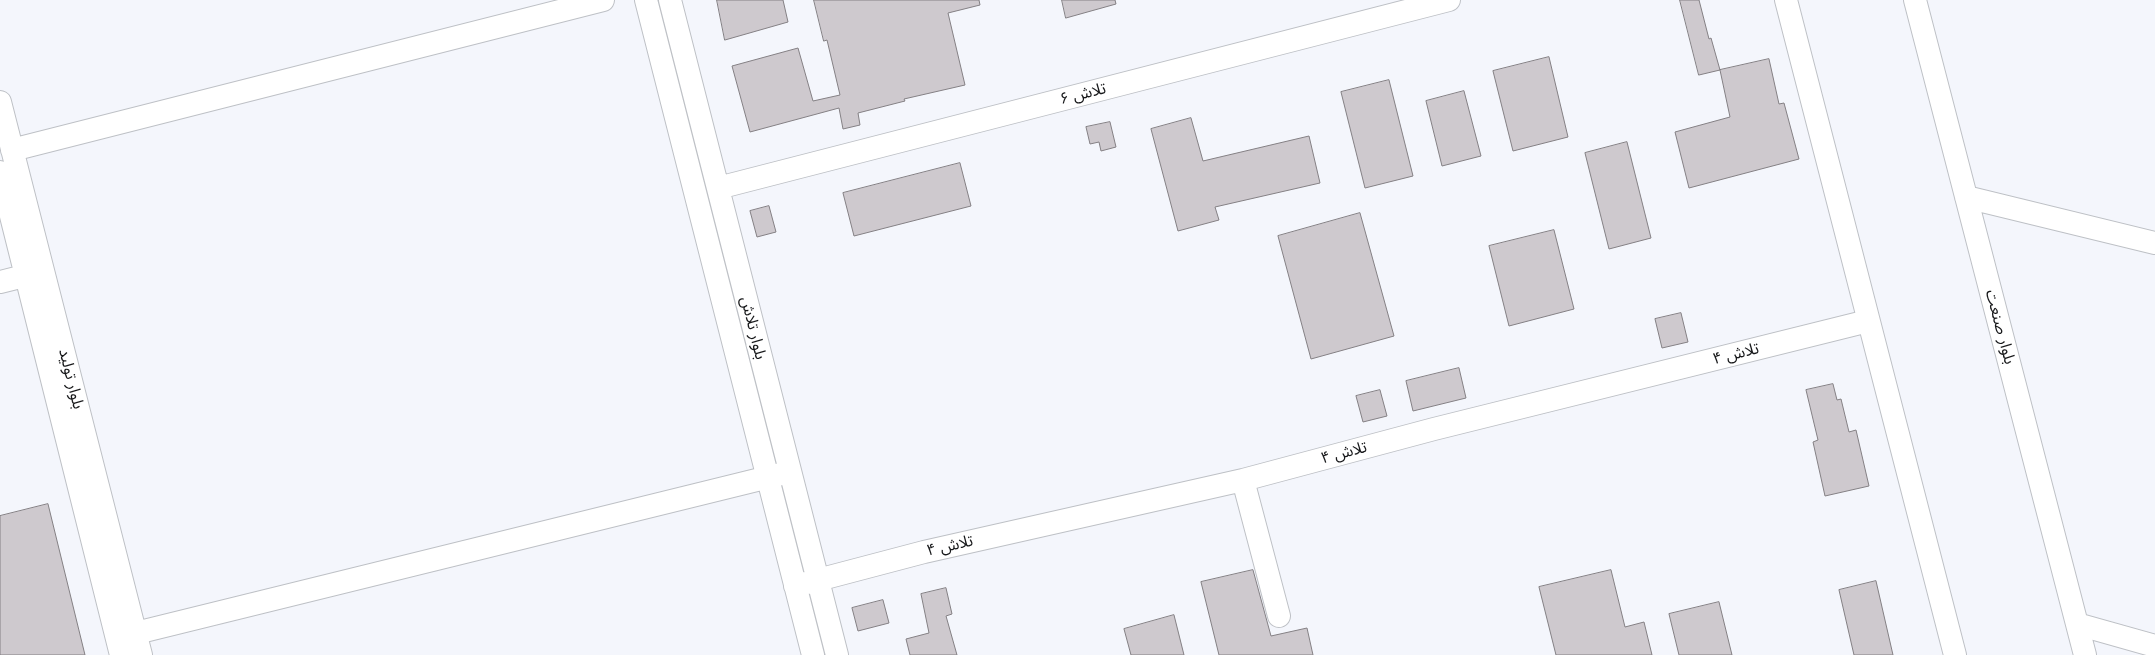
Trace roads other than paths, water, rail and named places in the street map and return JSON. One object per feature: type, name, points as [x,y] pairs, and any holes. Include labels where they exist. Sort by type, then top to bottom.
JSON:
[{"type":"street","points":[[12,150],[603,0]]},
{"type":"street","name":"بلوار تلاش","points":[[646,0],[813,655]]},
{"type":"street","name":"بلوار تلاش","points":[[670,0],[837,655]]},
{"type":"street","name":"تلاش ۶","points":[[718,188],[1449,0]]},
{"type":"street","points":[[1786,0],[1955,655]]},
{"type":"street","name":"بلوار صنعت","points":[[1915,0],[2085,655]]},
{"type":"street","name":"بلوار تولید","points":[[0,102],[12,150],[35,274],[109,565],[121,655]]},
{"type":"street","name":"بلوار تولید","points":[[0,172],[35,274]]},
{"type":"street","points":[[1966,197],[2155,243]]},
{"type":"street","points":[[0,282],[35,274]]},
{"type":"street","name":"تلاش ۴","points":[[795,586],[924,552],[1243,480],[1434,429],[1868,321]]},
{"type":"street","points":[[136,633],[789,472]]},
{"type":"street","points":[[1243,480],[1279,616]]},
{"type":"street","name":"بلوار تولید","points":[[109,565],[136,633],[141,655]]},
{"type":"street","points":[[2077,624],[2155,646]]}]
